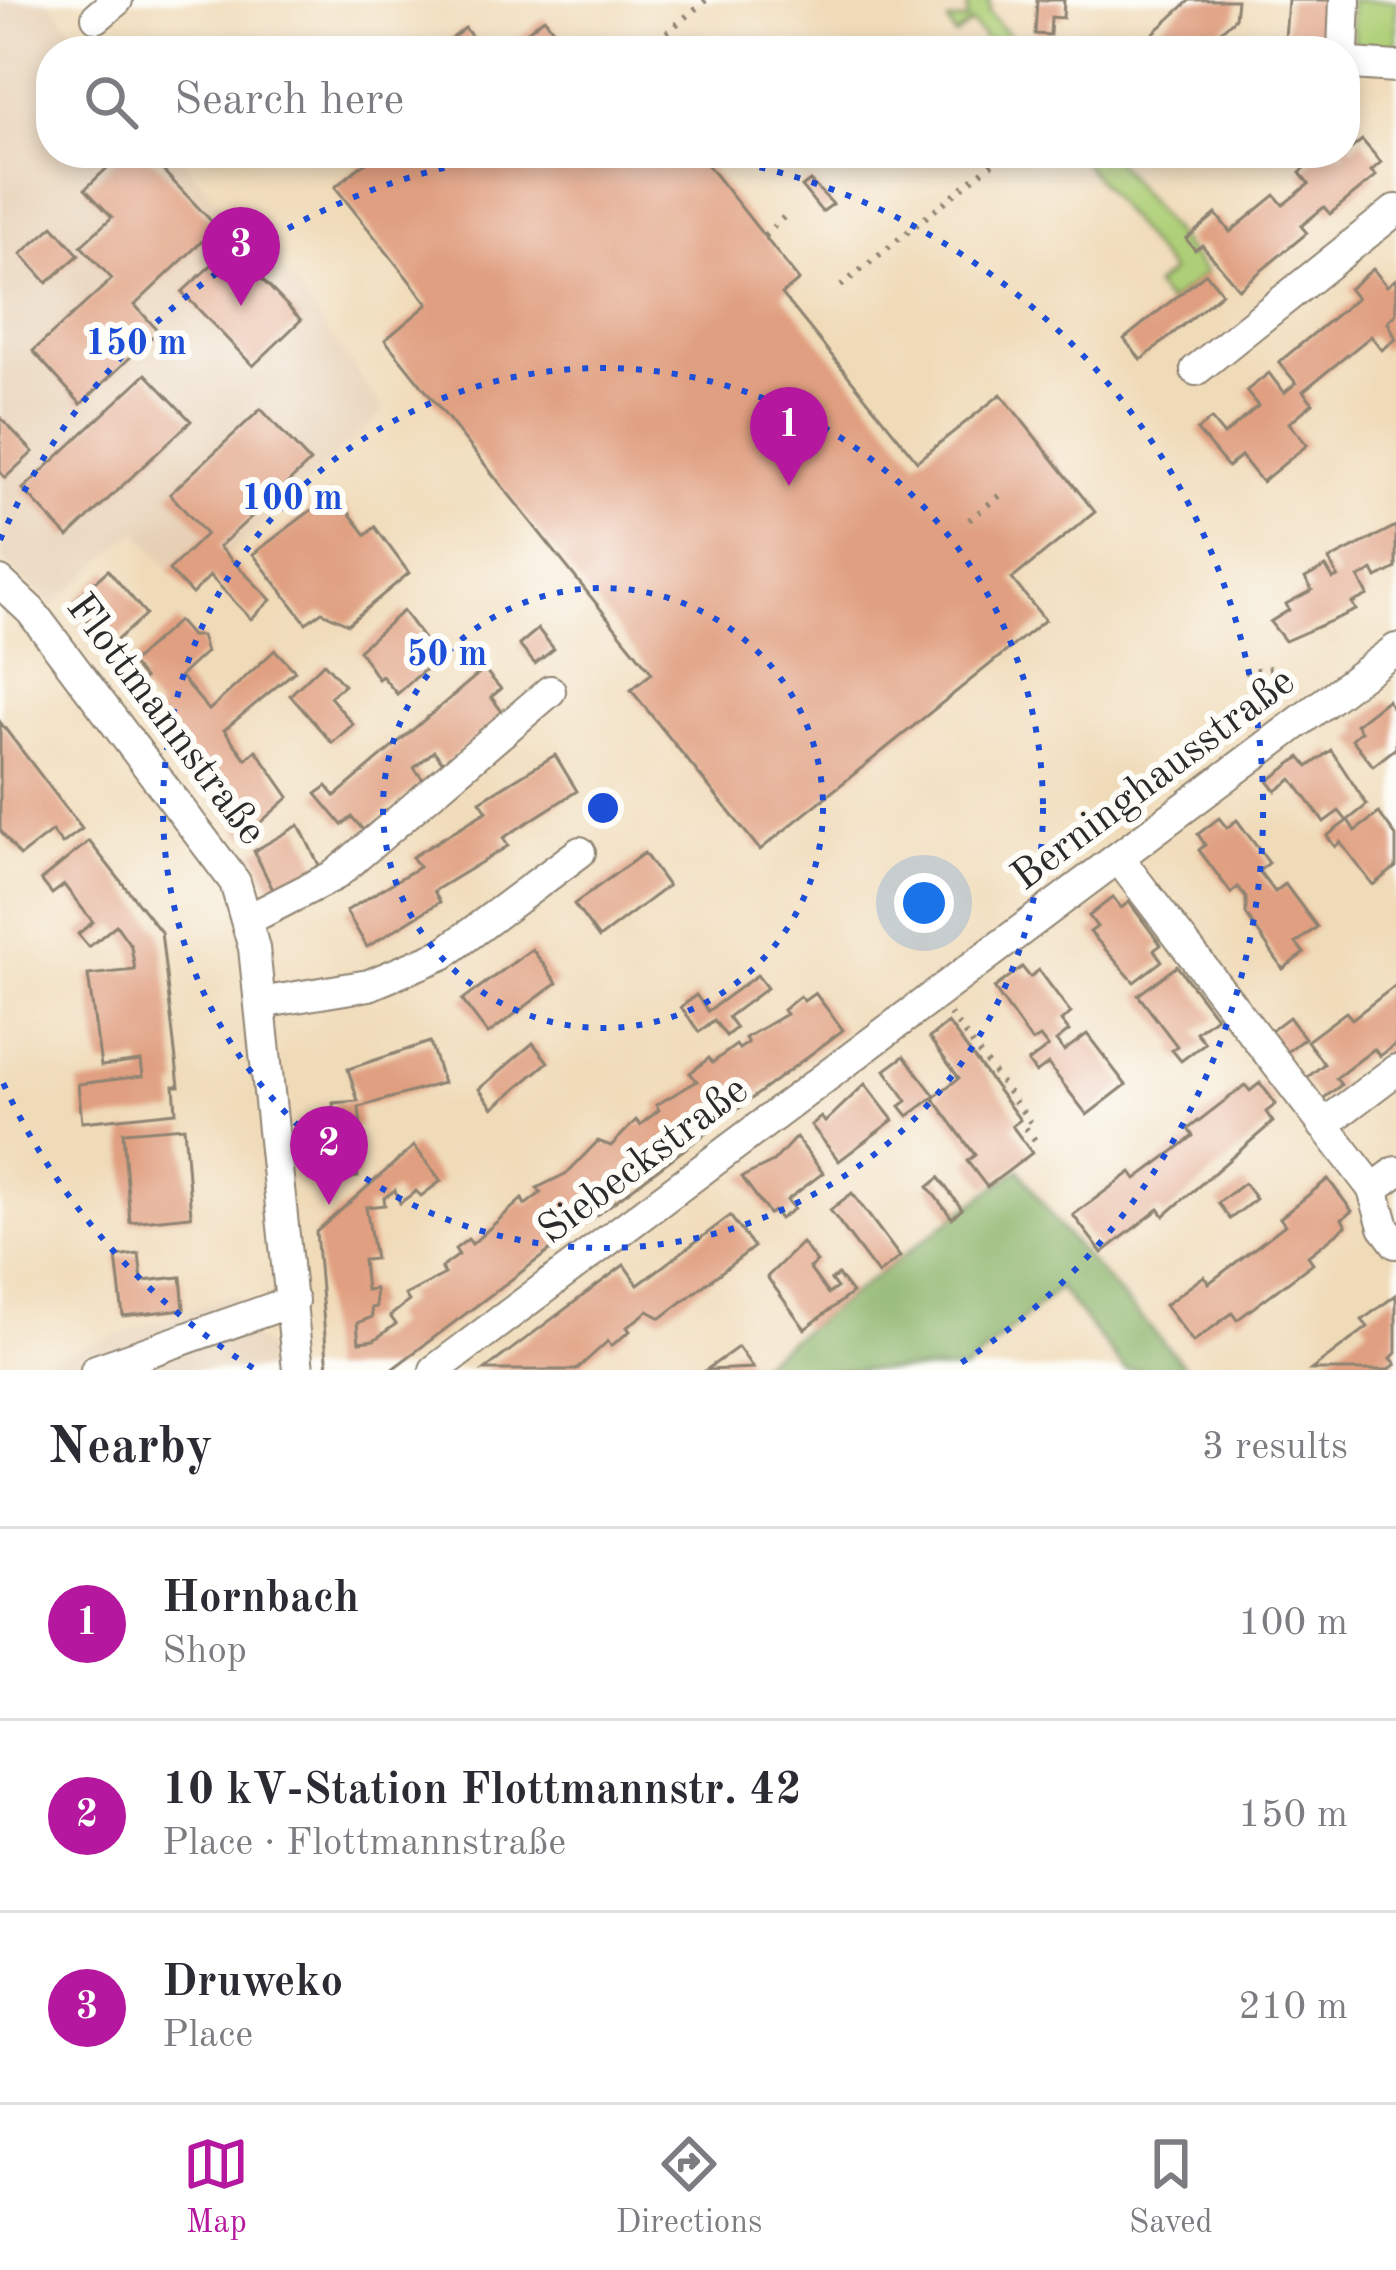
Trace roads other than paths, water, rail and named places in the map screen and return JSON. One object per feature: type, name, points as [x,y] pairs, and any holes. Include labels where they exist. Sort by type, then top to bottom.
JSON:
[{"type":"street","points":[[1344,36],[1345,0]]},
{"type":"street","points":[[1360,65],[1396,67]]},
{"type":"street","points":[[1196,370],[1396,210]]},
{"type":"street","name":"Flottmannstraße","points":[[0,582],[40,623],[235,882],[249,919],[298,1370]]},
{"type":"street","name":"Berninghausstraße","points":[[904,1020],[1396,649]]},
{"type":"street","points":[[249,919],[334,875],[550,691]]},
{"type":"street","points":[[260,1004],[369,985],[443,954],[580,852]]},
{"type":"street","points":[[1119,859],[1323,1125],[1384,1180],[1384,1227],[1396,1243]]},
{"type":"street","name":"Siebeckstraße","points":[[435,1370],[904,1020]]},
{"type":"street","points":[[1323,1125],[1396,1070]]},
{"type":"street","points":[[96,1370],[292,1301]]},
{"type":"place","name":"Druweko","points":[[241,306]]},
{"type":"place","name":"Hornbach","points":[[789,486]]},
{"type":"place","name":"10 kV-Station Flottmannstr. 42","points":[[329,1205]]}]
